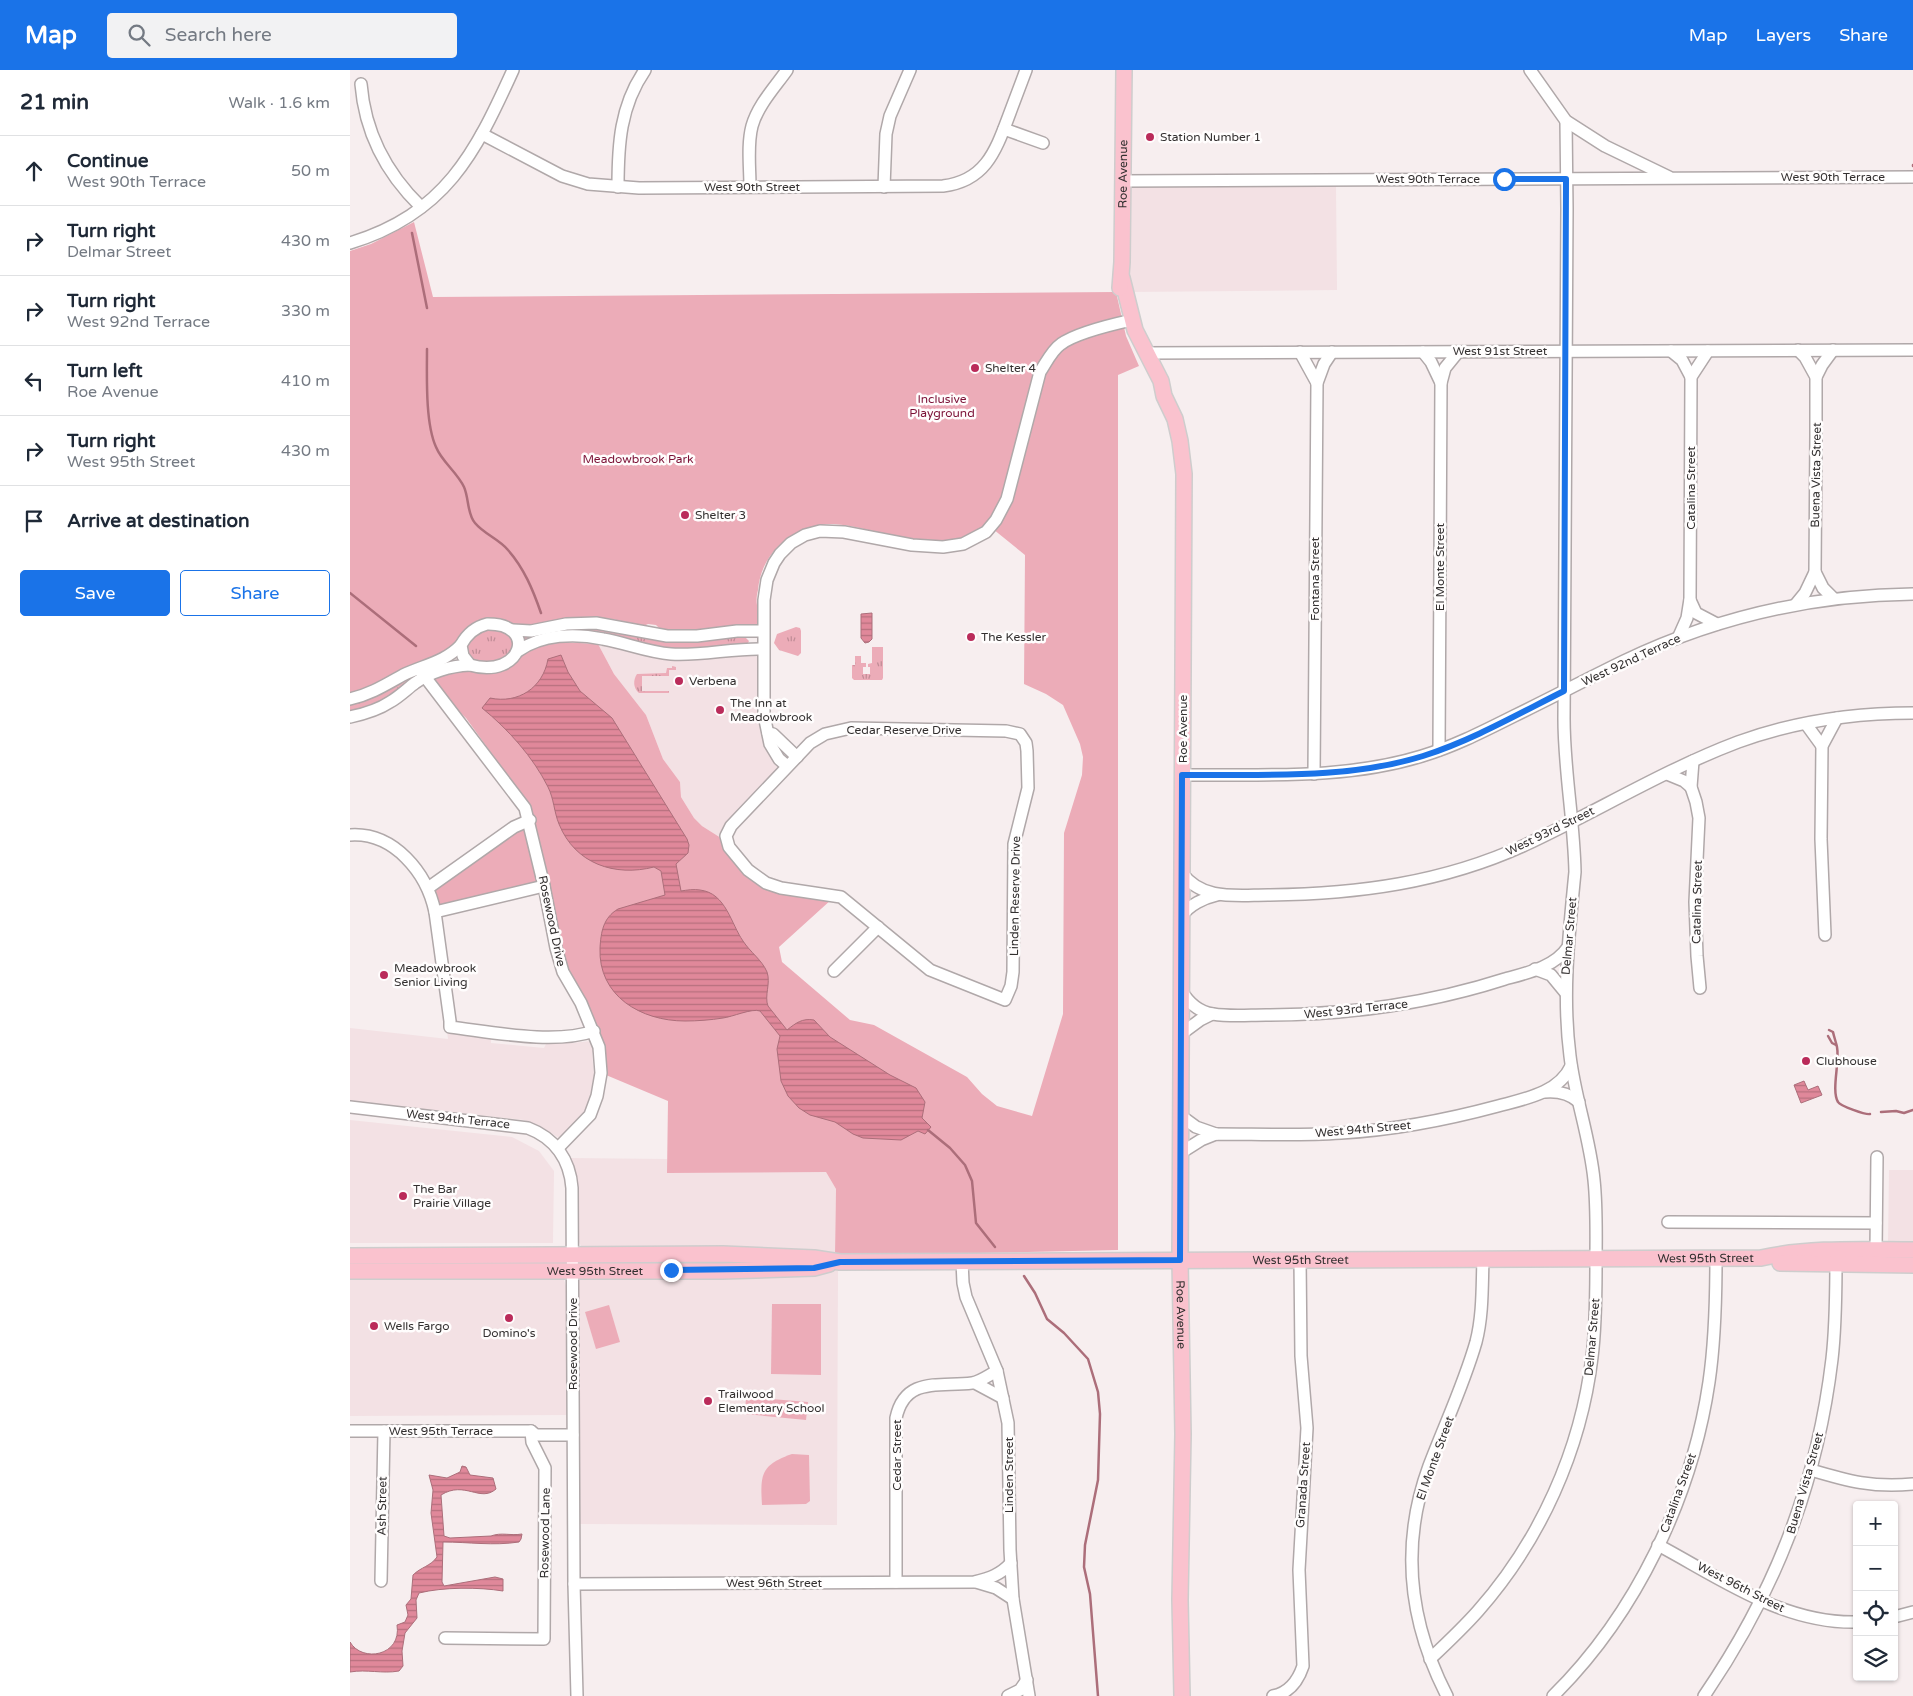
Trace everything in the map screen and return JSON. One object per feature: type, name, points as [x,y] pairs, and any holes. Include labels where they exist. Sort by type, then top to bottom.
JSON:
[{"type":"main road","name":"Roe Avenue","points":[[1124,70],[1122,278],[1129,321],[1140,362],[1154,386],[1164,396]]},
{"type":"main road","name":"Roe Avenue","points":[[1129,321],[1161,382],[1164,396],[1175,419],[1184,467],[1180,1260],[1183,1434],[1180,1600],[1182,1696]]},
{"type":"main road","name":"West 95th Street","points":[[350,1271],[723,1254],[814,1258],[840,1262],[1761,1258],[1780,1263],[1836,1257],[1876,1250],[1913,1250]]},
{"type":"main road","name":"West 95th Street","points":[[350,1256],[572,1262]]},
{"type":"main road","name":"West 95th Street","points":[[1836,1257],[1913,1265]]},
{"type":"street","points":[[350,244],[396,224],[422,207],[450,182],[473,151],[513,70]]},
{"type":"street","points":[[618,187],[618,147],[624,115],[630,96],[644,70]]},
{"type":"street","points":[[750,187],[750,139],[753,124],[764,103],[787,70]]},
{"type":"street","points":[[884,187],[886,134],[890,116],[910,70]]},
{"type":"street","name":"West 90th Street","points":[[482,134],[574,181],[588,184],[618,187],[943,186],[966,180],[986,165],[996,148],[1026,70]]},
{"type":"street","points":[[1530,70],[1566,121],[1605,146],[1670,178]]},
{"type":"street","points":[[361,84],[366,113],[378,152],[397,180],[422,207]]},
{"type":"street","name":"Delmar Street","points":[[1430,1658],[1479,1610],[1502,1581],[1532,1534],[1555,1488],[1577,1430],[1586,1392],[1594,1330],[1596,1206],[1593,1168],[1587,1133],[1571,1066],[1565,992],[1575,872],[1564,746],[1567,351],[1566,121]]},
{"type":"street","points":[[1004,129],[1043,143]]},
{"type":"street","name":"West 90th Terrace","points":[[1124,180],[1913,177]]},
{"type":"street","points":[[788,766],[770,744],[764,715],[764,590],[770,570],[780,554],[800,538],[812,533],[835,531],[892,543],[943,547],[963,544],[986,532],[996,520],[1007,499],[1040,372],[1061,344],[1106,327],[1129,321]]},
{"type":"street","name":"Buena Vista Street","points":[[1798,350],[1805,357],[1816,378]]},
{"type":"street","name":"Buena Vista Street","points":[[1796,604],[1805,593],[1815,572],[1816,378],[1822,365],[1833,350]]},
{"type":"street","name":"West 91st Street","points":[[1146,353],[1913,350]]},
{"type":"street","points":[[1671,351],[1682,360],[1691,377],[1708,351]]},
{"type":"street","name":"Fontana Street","points":[[1300,352],[1317,383]]},
{"type":"street","name":"Fontana Street","points":[[1314,774],[1317,383],[1324,364],[1332,352]]},
{"type":"street","name":"El Monte Street","points":[[1423,352],[1431,362],[1441,383]]},
{"type":"street","name":"El Monte Street","points":[[1439,750],[1441,383],[1446,368],[1458,352]]},
{"type":"street","name":"Catalina Street","points":[[1679,636],[1687,618],[1690,599],[1691,377]]},
{"type":"street","points":[[1815,572],[1822,588],[1833,598]]},
{"type":"street","name":"West 92nd Terrace","points":[[1182,775],[1314,774],[1364,770],[1393,764],[1473,737],[1679,636],[1717,624],[1796,604],[1833,598],[1913,594]]},
{"type":"street","points":[[1690,599],[1696,614],[1717,624]]},
{"type":"street","points":[[350,699],[422,673],[452,655],[472,631],[479,626],[496,624],[513,630],[531,631],[566,624],[596,623],[658,634],[681,636],[737,631],[763,631]]},
{"type":"street","points":[[513,630],[518,636],[518,651]]},
{"type":"street","points":[[350,717],[372,711],[391,702],[422,673],[470,665],[488,669],[497,668],[510,661],[518,651],[534,641],[561,636],[602,638],[640,649],[670,654],[763,649]]},
{"type":"street","points":[[461,645],[463,656],[470,665]]},
{"type":"street","name":"Rosewood Drive","points":[[422,673],[519,797],[525,808],[530,820],[556,948],[563,972],[581,1003],[599,1047],[601,1073],[598,1096],[590,1115],[558,1148],[569,1167],[572,1180],[574,1584],[577,1696]]},
{"type":"street","name":"West 93rd Street","points":[[1182,873],[1192,884],[1217,895],[1329,894],[1394,886],[1434,877],[1493,858],[1524,845],[1667,774],[1739,742],[1806,724],[1837,718],[1913,713]]},
{"type":"street","points":[[1826,935],[1822,839],[1822,746],[1837,718]]},
{"type":"street","points":[[1806,724],[1822,746]]},
{"type":"street","name":"Cedar Reserve Drive","points":[[1005,1000],[930,970],[841,897],[781,888],[766,883],[748,870],[729,847],[726,836],[731,826],[788,766],[816,738],[825,734],[842,729],[1006,730],[1020,734]]},
{"type":"street","points":[[768,732],[773,734],[797,757]]},
{"type":"street","name":"Linden Reserve Drive","points":[[1005,1000],[1014,972],[1014,844],[1028,788],[1027,747],[1024,738],[1020,734]]},
{"type":"street","name":"Catalina Street","points":[[1693,762],[1691,787],[1699,818],[1695,902],[1700,988]]},
{"type":"street","points":[[1667,774],[1684,781],[1691,787]]},
{"type":"street","points":[[428,888],[514,827],[530,820]]},
{"type":"street","points":[[350,835],[372,837],[391,844],[404,856],[428,888],[432,896],[435,912],[450,1027],[558,1038],[579,1036],[594,1031]]},
{"type":"street","points":[[435,912],[544,886]]},
{"type":"street","points":[[1182,916],[1192,906],[1217,895]]},
{"type":"street","points":[[834,971],[878,927]]},
{"type":"street","name":"West 93rd Terrace","points":[[1181,990],[1192,1004],[1212,1014],[1334,1013],[1379,1009],[1423,1002],[1464,992],[1535,969],[1559,957],[1568,946]]},
{"type":"street","points":[[1535,969],[1554,978],[1565,992]]},
{"type":"street","points":[[1181,1034],[1212,1014]]},
{"type":"street","name":"West 94th Street","points":[[1545,1092],[1563,1079],[1571,1066]]},
{"type":"street","name":"West 94th Street","points":[[1182,1152],[1201,1140],[1216,1134],[1302,1134],[1381,1129],[1466,1115],[1545,1092],[1569,1095],[1579,1102]]},
{"type":"street","name":"West 94th Terrace","points":[[350,1107],[528,1128],[546,1136],[558,1148]]},
{"type":"street","points":[[1181,1116],[1196,1127],[1216,1134]]},
{"type":"street","points":[[1876,1250],[1877,1157]]},
{"type":"street","points":[[1668,1222],[1876,1223]]},
{"type":"street","name":"Buena Vista Street","points":[[1704,1696],[1730,1658],[1762,1600],[1788,1541],[1811,1470],[1823,1420],[1832,1358],[1836,1257]]},
{"type":"street","name":"Catalina Street","points":[[1553,1696],[1601,1639],[1633,1591],[1658,1544],[1681,1490],[1702,1421],[1713,1346],[1716,1309],[1716,1258]]},
{"type":"street","name":"El Monte Street","points":[[1430,1658],[1419,1624],[1415,1602],[1412,1551],[1415,1523],[1420,1494],[1429,1467],[1464,1381],[1476,1340],[1481,1307],[1483,1259]]},
{"type":"street","name":"Granada Street","points":[[1272,1696],[1286,1691],[1295,1684],[1303,1666],[1299,1570],[1307,1428],[1301,1356],[1300,1260]]},
{"type":"street","name":"Linden Street","points":[[962,1261],[963,1283],[966,1296],[997,1371],[1009,1432],[1010,1564],[1013,1598],[1029,1696]]},
{"type":"street","name":"Cedar Street","points":[[896,1582],[896,1418],[902,1400],[917,1388],[927,1385],[975,1383],[997,1371]]},
{"type":"street","points":[[975,1383],[1003,1398]]},
{"type":"street","name":"West 95th Terrace","points":[[350,1430],[531,1431],[536,1428],[573,1431]]},
{"type":"street","name":"Ash Street","points":[[381,1581],[384,1431]]},
{"type":"street","name":"Rosewood Lane","points":[[445,1638],[544,1639],[545,1468],[532,1442],[531,1431]]},
{"type":"street","points":[[1811,1470],[1849,1481],[1872,1485],[1894,1486],[1913,1484]]},
{"type":"street","name":"West 96th Street","points":[[1658,1544],[1762,1600],[1796,1614],[1819,1620],[1853,1622]]},
{"type":"street","name":"West 96th Street","points":[[574,1584],[974,1582],[995,1577],[1010,1564]]},
{"type":"street","name":"West 96th Street","points":[[974,1582],[996,1588],[1013,1598]]},
{"type":"street","points":[[1898,1616],[1913,1612]]},
{"type":"street","points":[[1430,1658],[1448,1696]]},
{"type":"street","points":[[1008,1696],[1020,1690],[1027,1680]]},
{"type":"shaded area","points":[[1336,185],[1337,290],[1130,292],[1129,190],[1132,186]]},
{"type":"shaded area","points":[[872,613],[872,639],[865,643],[861,638],[861,614]]},
{"type":"shaded area","points":[[598,644],[667,659],[754,654],[758,658],[760,727],[763,739],[778,766],[775,772],[725,825],[721,838],[702,826],[694,818],[681,797],[680,782],[663,759],[646,715],[614,674]]},
{"type":"shaded area","points":[[561,655],[568,672],[580,691],[612,718],[687,839],[689,845],[688,853],[676,864],[681,891],[700,890],[709,892],[716,897],[727,910],[743,941],[765,968],[768,976],[768,1006],[787,1030],[803,1020],[814,1020],[830,1037],[890,1075],[916,1088],[925,1102],[922,1118],[931,1127],[925,1134],[918,1131],[901,1140],[863,1138],[835,1122],[810,1115],[799,1108],[788,1096],[781,1081],[777,1049],[780,1036],[760,1011],[756,1010],[709,1020],[669,1020],[638,1011],[614,992],[606,980],[601,965],[600,948],[604,926],[609,917],[618,909],[665,895],[661,871],[654,867],[639,870],[611,868],[586,858],[575,849],[566,838],[559,824],[550,792],[535,765],[510,734],[482,708],[490,698],[510,699],[528,692],[541,678],[548,659]]},
{"type":"shaded area","points":[[350,1028],[448,1039],[447,1031],[491,1036],[491,1043],[544,1048],[547,1042],[572,1043],[591,1041],[595,1050],[592,1053],[594,1075],[590,1095],[593,1099],[589,1109],[563,1138],[559,1138],[543,1128],[524,1120],[350,1101]]},
{"type":"shaded area","points":[[1804,1081],[1808,1090],[1818,1086],[1822,1095],[1801,1103],[1794,1085]]},
{"type":"shaded area","points":[[350,1120],[512,1137],[539,1151],[554,1171],[553,1243],[350,1243]]},
{"type":"shaded area","points":[[570,1158],[667,1159],[668,1173],[826,1172],[836,1189],[835,1254],[583,1249],[578,1241],[577,1186]]},
{"type":"shaded area","points":[[1889,1170],[1913,1170],[1913,1244],[1888,1244]]},
{"type":"shaded area","name":"Trailwood Elementary School","points":[[838,1268],[837,1525],[578,1524],[578,1277]]},
{"type":"shaded area","points":[[350,1277],[563,1277],[566,1286],[566,1415],[350,1416]]},
{"type":"shaded area","points":[[462,1466],[466,1467],[470,1475],[493,1478],[496,1489],[484,1494],[457,1490],[441,1495],[444,1536],[450,1538],[522,1534],[519,1542],[490,1544],[443,1542],[442,1582],[444,1586],[495,1577],[503,1579],[503,1591],[461,1588],[419,1593],[416,1600],[417,1618],[405,1633],[402,1651],[403,1666],[399,1671],[350,1672],[350,1642],[363,1653],[380,1653],[387,1650],[393,1644],[397,1635],[397,1625],[405,1622],[408,1615],[406,1605],[411,1599],[413,1575],[437,1557],[431,1513],[433,1490],[429,1475],[447,1478],[460,1472]]},
{"type":"green space","name":"Meadowbrook Park","points":[[414,222],[433,297],[1116,292],[1126,336],[1139,366],[1118,375],[1118,1250],[835,1254],[836,1189],[826,1172],[667,1173],[668,1101],[606,1075],[606,1057],[600,1032],[591,1012],[566,970],[532,812],[466,718],[452,705],[435,681],[437,674],[470,670],[522,653],[536,644],[561,642],[598,644],[614,674],[646,715],[663,759],[680,782],[681,797],[694,818],[702,826],[721,838],[723,846],[736,865],[748,877],[770,890],[832,899],[779,947],[782,962],[850,1020],[874,1025],[967,1077],[982,1094],[997,1106],[1032,1116],[1063,1014],[1064,833],[1082,775],[1083,757],[1080,744],[1063,705],[1046,694],[1024,684],[1025,555],[988,525],[966,539],[944,544],[897,539],[894,536],[834,524],[807,528],[783,542],[766,563],[757,593],[759,618],[755,626],[695,631],[660,629],[656,625],[648,624],[644,626],[612,619],[587,617],[559,619],[522,628],[498,620],[450,652],[363,690],[350,693],[350,251],[371,244]]},
{"type":"green space","points":[[578,626],[744,636],[749,641],[747,645],[671,650],[609,637],[523,642],[521,635]]},
{"type":"green space","points":[[796,627],[800,628],[801,631],[801,653],[798,656],[779,650],[774,643],[777,634]]},
{"type":"green space","points":[[489,628],[507,631],[515,643],[506,656],[496,662],[485,663],[470,660],[466,646],[474,635]]},
{"type":"green space","points":[[872,647],[883,647],[882,680],[854,680],[852,678],[852,665],[855,665],[855,656],[861,656],[861,663],[866,663],[866,667],[863,667],[863,674],[870,674],[868,664],[872,663]]},
{"type":"green space","points":[[672,666],[676,667],[676,670],[669,670],[669,676],[642,676],[642,691],[669,691],[669,693],[639,693],[637,691],[634,684],[637,674],[666,673],[667,668],[672,668]]},
{"type":"green space","points":[[409,679],[410,682],[388,700],[350,714],[350,702]]},
{"type":"green space","points":[[522,827],[526,829],[534,870],[537,872],[538,881],[536,884],[440,905],[435,895],[435,889]]},
{"type":"green space","points":[[772,1304],[821,1304],[821,1375],[771,1374]]},
{"type":"green space","points":[[609,1305],[620,1342],[596,1349],[585,1312]]},
{"type":"green space","points":[[746,1397],[808,1402],[806,1420],[745,1414]]},
{"type":"green space","points":[[792,1454],[809,1455],[810,1501],[806,1504],[762,1505],[761,1485],[765,1472],[774,1462]]},
{"type":"waterway","points":[[412,233],[427,308]]},
{"type":"waterway","points":[[427,349],[428,412],[432,437],[436,447],[464,487],[472,519],[514,557],[528,580],[541,613]]},
{"type":"waterway","points":[[350,593],[416,646]]},
{"type":"waterway","points":[[1829,1030],[1833,1032],[1838,1053],[1835,1083],[1838,1102],[1853,1110],[1870,1114]]},
{"type":"waterway","points":[[1828,1036],[1832,1043],[1836,1045]]},
{"type":"waterway","points":[[1881,1112],[1896,1111],[1904,1113],[1913,1110]]},
{"type":"waterway","points":[[928,1130],[950,1148],[965,1165],[972,1181],[976,1223],[995,1247]]},
{"type":"waterway","points":[[1024,1276],[1035,1293],[1047,1319],[1064,1333],[1088,1359],[1098,1392],[1100,1414],[1098,1480],[1085,1545],[1084,1567],[1090,1594],[1098,1696]]},
{"type":"place","name":"Station Number 1","points":[[1150,137]]},
{"type":"place","name":"Shelter 4","points":[[975,368]]},
{"type":"place","name":"Shelter 3","points":[[685,515]]},
{"type":"place","name":"The Kessler","points":[[971,637]]},
{"type":"place","name":"Verbena","points":[[679,681]]},
{"type":"place","name":"The Inn at Meadowbrook","points":[[720,710]]},
{"type":"place","name":"Meadowbrook Senior Living","points":[[384,975]]},
{"type":"place","name":"Clubhouse","points":[[1806,1061]]},
{"type":"place","name":"The Bar Prairie Village","points":[[403,1196]]},
{"type":"place","name":"Domino's","points":[[509,1318]]},
{"type":"place","name":"Wells Fargo","points":[[374,1326]]},
{"type":"place","name":"Trailwood Elementary School","points":[[708,1401]]},
{"type":"route","points":[[671,1270],[722,1271],[814,1268],[840,1262],[1180,1260],[1182,1152],[1182,775],[1314,774],[1364,770],[1393,764],[1462,742],[1564,691],[1567,351],[1566,179],[1504,179]]},
{"type":"park label","name":"Inclusive Playground","points":[[942,406]]}]
